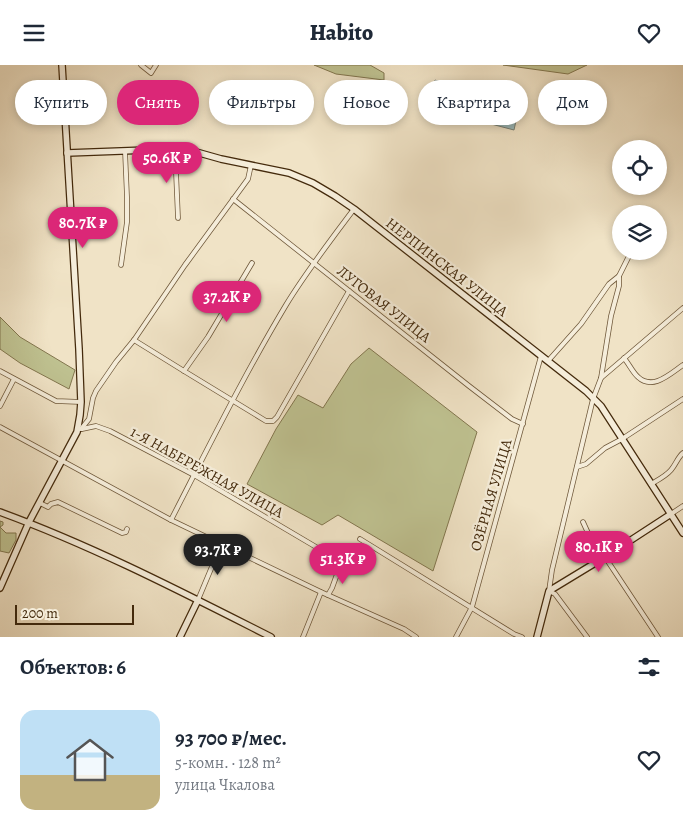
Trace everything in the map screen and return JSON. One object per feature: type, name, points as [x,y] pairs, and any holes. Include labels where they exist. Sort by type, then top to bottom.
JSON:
[{"type":"main road","points":[[0,588],[29,522],[80,430],[79,349],[62,65]]},
{"type":"main road","name":"НЕРПИНСКАЯ УЛИЦА","points":[[67,153],[188,150],[221,159],[290,173],[313,183],[335,196],[586,391],[601,406],[683,533]]},
{"type":"main road","points":[[0,512],[29,522],[128,566],[271,637]]},
{"type":"main road","points":[[536,637],[549,591],[671,515]]},
{"type":"main road","points":[[180,637],[198,600]]},
{"type":"street","points":[[141,65],[151,73],[156,65]]},
{"type":"street","points":[[176,149],[178,218]]},
{"type":"street","points":[[121,265],[127,222],[128,197],[125,151]]},
{"type":"street","points":[[80,430],[89,419],[96,391],[248,179],[251,165]]},
{"type":"street","name":"ЛУГОВАЯ УЛИЦА","points":[[232,199],[469,386],[512,419],[522,424]]},
{"type":"street","points":[[171,520],[232,400],[286,305],[354,209]]},
{"type":"street","points":[[548,361],[581,324],[609,284],[619,276],[627,260]]},
{"type":"street","points":[[184,371],[208,337],[252,263]]},
{"type":"street","points":[[587,637],[555,594],[549,591],[593,399],[601,378],[611,316],[619,286],[619,276]]},
{"type":"street","points":[[134,340],[266,421],[273,421],[349,291]]},
{"type":"street","points":[[601,378],[683,308]]},
{"type":"street","name":"ОЗЁРНАЯ УЛИЦА","points":[[456,637],[472,607],[541,356]]},
{"type":"street","points":[[624,358],[638,378],[648,383],[658,382],[683,365]]},
{"type":"street","points":[[0,371],[56,401],[81,402]]},
{"type":"street","points":[[0,406],[14,379]]},
{"type":"street","points":[[577,467],[586,464],[605,448],[683,399]]},
{"type":"street","name":"1-Я НАБЕРЕЖНАЯ УЛИЦА","points":[[80,430],[96,426],[110,431],[194,475],[333,557],[340,566],[328,595]]},
{"type":"street","points":[[0,427],[171,520],[321,592],[404,629],[416,637]]},
{"type":"street","points":[[651,484],[669,472],[683,453]]},
{"type":"street","points":[[40,503],[48,507],[58,502],[122,533],[126,532],[127,529]]},
{"type":"street","points":[[671,515],[683,506]]},
{"type":"street","points":[[583,522],[588,533],[658,637]]},
{"type":"street","points":[[360,539],[522,637]]},
{"type":"street","points":[[198,600],[221,545]]},
{"type":"street","points":[[302,637],[321,592]]},
{"type":"green space","points":[[314,65],[370,65],[384,73],[384,80],[336,74]]},
{"type":"green space","points":[[503,65],[587,65],[568,74]]},
{"type":"green space","points":[[0,317],[20,337],[75,370],[69,389],[20,363],[0,349]]},
{"type":"green space","points":[[369,348],[477,432],[433,571],[338,515],[322,525],[247,484],[276,429],[298,395],[323,408],[351,364]]},
{"type":"green space","points":[[0,527],[6,533],[16,533],[16,540],[9,553],[0,551]]},
{"type":"water","points":[[495,125],[515,125],[514,130]]}]
